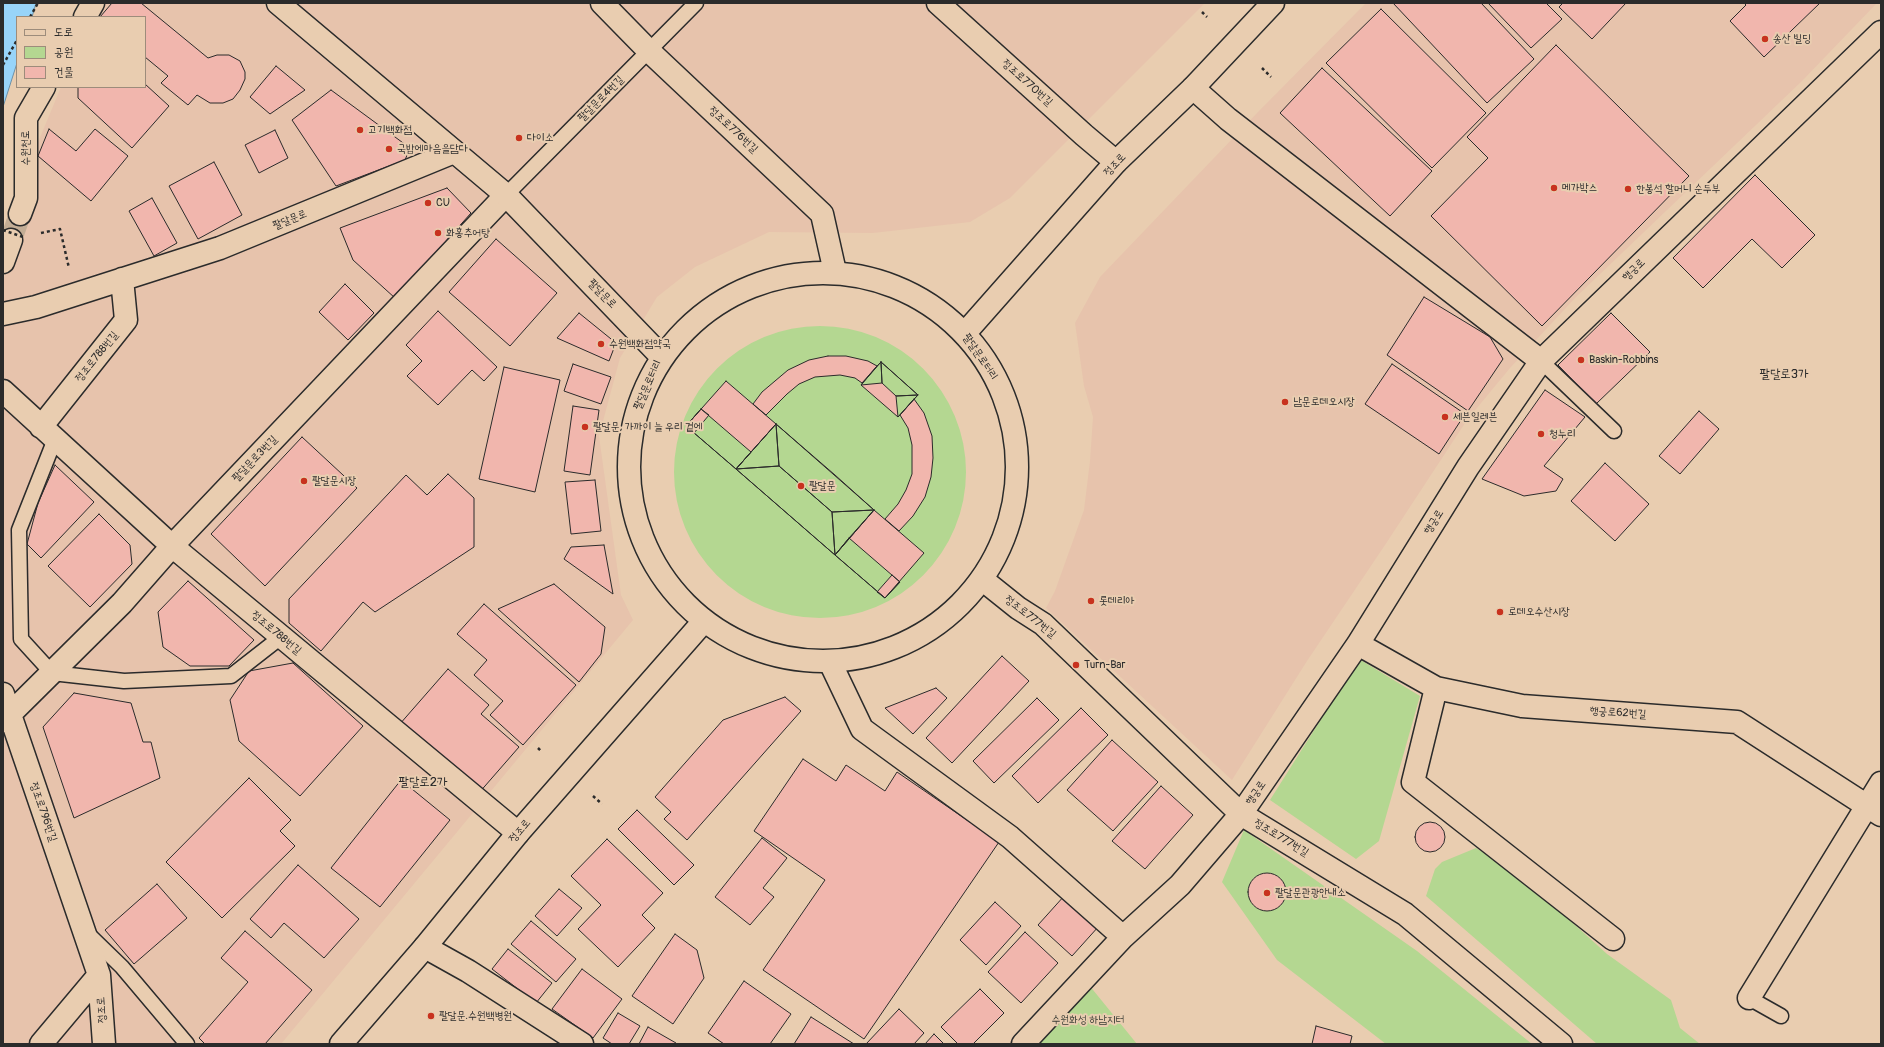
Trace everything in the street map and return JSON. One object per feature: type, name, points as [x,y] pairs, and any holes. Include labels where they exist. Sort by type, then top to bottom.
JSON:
[{"type":"street","points":[[86,16],[93,3]]},
{"type":"street","name":"정조로776번길","points":[[602,3],[649,51],[822,214],[835,272]]},
{"type":"street","name":"정조로770번길","points":[[939,3],[1084,135],[1116,162]]},
{"type":"street","name":"정조로","points":[[965,333],[1116,162],[1193,88],[1273,3]]},
{"type":"street","name":"팔달문로","points":[[285,5],[454,152],[506,195],[661,356]]},
{"type":"street","name":"행궁로","points":[[1023,1044],[1122,937],[1180,885],[1241,814],[1358,644],[1468,467],[1541,361],[1881,32]]},
{"type":"street","name":"수원천로","points":[[20,214],[26,198],[26,118],[43,88]]},
{"type":"street","points":[[1193,88],[1228,119],[1541,361]]},
{"type":"street","name":"팔달문로","points":[[122,279],[220,248],[454,152]]},
{"type":"street","name":"팔달문로3번길","points":[[5,709],[52,673],[122,603],[172,546],[506,195]]},
{"type":"street","points":[[3,262],[12,236]]},
{"type":"street","name":"팔달문로터리","points":[[835,272],[883,281],[927,302],[965,333],[1001,389],[1018,453],[1011,520],[983,580],[953,613],[916,638],[874,655],[830,662],[764,653],[704,622],[663,579],[637,526],[627,467],[635,409],[661,356],[708,308],[768,278],[835,272]]},
{"type":"street","points":[[3,314],[36,307],[122,279]]},
{"type":"street","name":"정조로788번길","points":[[48,433],[126,320],[122,279]]},
{"type":"street","name":"정조로788번길","points":[[3,392],[172,546],[518,833]]},
{"type":"street","name":"정조로777번길","points":[[983,580],[1018,608],[1043,624],[1241,814],[1405,914],[1561,1044]]},
{"type":"street","name":"정조로","points":[[341,1044],[425,947],[518,833],[704,622]]},
{"type":"street","name":"행궁로62번길","points":[[1358,644],[1436,688],[1522,706],[1737,722],[1874,810]]},
{"type":"street","points":[[830,662],[862,729],[1010,837],[1122,937]]},
{"type":"street","points":[[1436,688],[1413,782],[1613,939]]},
{"type":"street","name":"정조로796번길","points":[[5,709],[99,975]]},
{"type":"street","points":[[1749,998],[1874,810],[1881,783]]},
{"type":"street","points":[[425,947],[468,971],[582,1044]]},
{"type":"street","points":[[41,1044],[99,975]]},
{"type":"street","name":"정조로","points":[[99,975],[104,1044]]},
{"type":"lane","name":"팔달문로4번길","points":[[506,195],[696,3]]},
{"type":"lane","points":[[1541,361],[1614,431]]},
{"type":"lane","points":[[48,433],[18,530],[21,639],[52,673],[124,681],[231,676],[280,637]]},
{"type":"lane","name":"정조로796번길","points":[[83,930],[122,967],[186,1044]]},
{"type":"lane","points":[[1749,998],[1781,1016]]},
{"type":"path","points":[[31,16],[38,3]]},
{"type":"path","points":[[1202,12],[1207,17]]},
{"type":"path","points":[[3,65],[16,42]]},
{"type":"path","points":[[1262,68],[1271,77]]},
{"type":"path","points":[[60,230],[76,294]]},
{"type":"path","points":[[538,748],[542,752]]},
{"type":"path","points":[[593,796],[602,804]]},
{"type":"shaded area","name":"팔달문시장","points":[[105,3],[262,3],[284,20],[301,3],[1205,3],[1010,198],[970,222],[873,233],[769,232],[695,267],[657,297],[620,358],[599,436],[621,595],[633,620],[281,1044],[3,1044],[3,280],[35,201],[34,152],[61,88],[146,88],[146,16],[95,16]]},
{"type":"shaded area","name":"남문로데오시장","points":[[1366,3],[1877,3],[1802,81],[1576,297],[1510,368],[1467,420],[1307,661],[1232,780],[1046,608],[1055,591],[1084,510],[1090,461],[1093,417],[1084,386],[1075,323],[1100,277],[1258,112]]},
{"type":"green space","points":[[820,326],[862,332],[889,343],[913,359],[933,379],[949,403],[960,430],[966,472],[960,514],[949,541],[933,565],[913,585],[889,601],[862,612],[820,618],[778,612],[751,601],[727,585],[707,565],[691,541],[680,514],[674,472],[680,430],[691,403],[707,379],[727,359],[751,343],[778,332]]},
{"type":"green space","points":[[1359,659],[1420,696],[1379,841],[1356,859],[1270,800]]},
{"type":"green space","points":[[1244,830],[1417,951],[1532,1044],[1386,1044],[1277,960],[1222,882]]},
{"type":"green space","points":[[1476,848],[1512,870],[1526,885],[1564,915],[1607,954],[1671,1000],[1680,1028],[1700,1044],[1597,1044],[1426,896],[1435,869],[1442,862]]},
{"type":"green space","name":"수원화성 하남지터","points":[[1089,985],[1137,1044],[1035,1044]]},
{"type":"water","points":[[3,3],[36,3],[32,16],[16,16],[16,66],[3,107]]},
{"type":"building","points":[[112,3],[141,3],[208,58],[217,55],[229,55],[240,61],[245,72],[245,79],[240,90],[233,99],[223,103],[210,103],[197,95],[188,105],[161,83],[168,76],[146,58],[146,16],[101,16]]},
{"type":"building","points":[[1393,3],[1481,3],[1534,59],[1487,103]]},
{"type":"building","points":[[1488,3],[1546,3],[1562,19],[1531,48]]},
{"type":"building","points":[[1563,3],[1626,3],[1592,39],[1559,7]]},
{"type":"building","name":"송산 빌딩","points":[[1744,3],[1820,3],[1764,57],[1730,21],[1746,5]]},
{"type":"building","points":[[1381,9],[1486,113],[1432,168],[1326,63]]},
{"type":"building","points":[[1556,45],[1689,176],[1542,326],[1431,216],[1488,158],[1467,137]]},
{"type":"building","points":[[276,66],[305,90],[270,114],[250,97]]},
{"type":"building","points":[[1322,68],[1432,171],[1390,216],[1280,113]]},
{"type":"building","points":[[146,85],[169,106],[132,148],[78,98],[78,88],[146,88]]},
{"type":"building","points":[[331,90],[410,148],[405,160],[336,186],[292,120]]},
{"type":"building","points":[[49,129],[76,151],[95,129],[128,156],[91,201],[38,156]]},
{"type":"building","points":[[275,130],[288,158],[259,173],[245,145]]},
{"type":"building","points":[[214,162],[242,215],[198,239],[169,186]]},
{"type":"building","points":[[1755,175],[1815,235],[1782,268],[1752,239],[1703,288],[1673,258]]},
{"type":"building","points":[[447,188],[471,213],[395,298],[353,260],[340,228]]},
{"type":"building","points":[[152,198],[177,243],[154,256],[129,211]]},
{"type":"building","points":[[496,239],[557,293],[510,346],[449,292]]},
{"type":"building","points":[[345,284],[374,313],[348,340],[319,312]]},
{"type":"building","points":[[1424,297],[1490,337],[1503,359],[1468,411],[1387,355]]},
{"type":"building","points":[[438,311],[497,367],[484,381],[472,370],[438,405],[407,376],[422,361],[406,345]]},
{"type":"building","points":[[579,313],[616,343],[609,361],[557,338]]},
{"type":"building","points":[[1611,313],[1650,352],[1596,404],[1558,365]]},
{"type":"building","points":[[828,356],[846,356],[868,361],[877,366],[862,383],[855,378],[840,375],[815,377],[799,384],[766,415],[753,404],[762,392],[788,370],[809,360]]},
{"type":"building","points":[[881,362],[918,395],[898,417],[861,385]]},
{"type":"building","points":[[881,362],[918,395],[896,396],[882,383]]},
{"type":"building","points":[[881,362],[882,383],[861,385],[877,366]]},
{"type":"building","points":[[573,364],[611,377],[601,404],[564,391]]},
{"type":"building","points":[[1392,364],[1465,414],[1439,454],[1365,404]]},
{"type":"building","points":[[504,367],[560,380],[535,492],[479,479]]},
{"type":"building","points":[[726,381],[776,424],[736,469],[686,426]]},
{"type":"building","points":[[1545,390],[1585,417],[1544,466],[1563,479],[1556,491],[1524,496],[1482,479]]},
{"type":"building","points":[[918,395],[914,399],[898,417],[896,396]]},
{"type":"building","points":[[914,399],[924,413],[932,436],[933,458],[931,477],[925,497],[913,516],[899,531],[885,519],[898,504],[906,490],[912,474],[912,445],[908,428],[900,415]]},
{"type":"building","points":[[573,406],[599,410],[590,475],[564,471]]},
{"type":"building","points":[[701,409],[709,415],[694,433],[686,426]]},
{"type":"building","points":[[701,409],[751,452],[736,469],[686,426]]},
{"type":"building","points":[[1699,411],[1719,429],[1680,474],[1659,456]]},
{"type":"building","name":"팔달문","points":[[776,424],[874,510],[835,555],[736,469]]},
{"type":"building","points":[[776,424],[779,466],[736,469],[751,452]]},
{"type":"building","points":[[776,424],[874,510],[832,512],[779,466]]},
{"type":"building","points":[[302,437],[357,488],[265,586],[211,534]]},
{"type":"building","points":[[1605,463],[1649,504],[1615,541],[1571,501]]},
{"type":"building","points":[[55,465],[94,502],[41,558],[27,544],[38,503]]},
{"type":"building","points":[[779,466],[832,512],[835,555],[736,469]]},
{"type":"building","points":[[448,474],[474,498],[474,547],[375,612],[363,602],[321,651],[289,623],[289,599],[406,475],[427,495]]},
{"type":"building","points":[[595,480],[601,531],[571,534],[565,482]]},
{"type":"building","points":[[874,510],[849,538],[835,555],[832,512]]},
{"type":"building","points":[[874,510],[924,553],[885,598],[835,555]]},
{"type":"building","points":[[99,514],[130,545],[132,564],[90,607],[48,566]]},
{"type":"building","points":[[849,538],[900,582],[885,598],[835,555]]},
{"type":"building","points":[[604,545],[613,594],[564,559],[571,547]]},
{"type":"building","points":[[892,575],[900,582],[885,598],[877,592]]},
{"type":"building","points":[[188,581],[254,640],[229,666],[190,666],[163,647],[158,612]]},
{"type":"building","points":[[554,584],[605,627],[601,654],[579,682],[498,609]]},
{"type":"building","points":[[484,604],[576,685],[523,745],[490,715],[503,701],[474,675],[487,660],[457,634]]},
{"type":"building","points":[[1002,656],[1029,681],[952,763],[926,738]]},
{"type":"building","points":[[293,663],[363,726],[300,796],[239,741],[230,700],[249,671]]},
{"type":"building","points":[[448,669],[489,705],[481,714],[519,747],[478,794],[399,725]]},
{"type":"building","points":[[936,688],[947,698],[913,734],[885,708]]},
{"type":"building","points":[[74,693],[131,703],[143,742],[151,742],[160,778],[74,818],[43,727]]},
{"type":"building","points":[[785,697],[801,711],[687,840],[664,819],[671,812],[655,797],[723,720]]},
{"type":"building","points":[[1037,698],[1059,720],[994,783],[973,761]]},
{"type":"building","points":[[1081,708],[1108,735],[1038,803],[1012,776]]},
{"type":"building","points":[[1112,740],[1158,782],[1113,831],[1067,790]]},
{"type":"building","points":[[803,759],[836,781],[846,765],[885,791],[897,772],[999,842],[864,1039],[763,970],[825,880],[754,831]]},
{"type":"building","points":[[249,778],[291,820],[280,831],[295,846],[222,918],[166,862]]},
{"type":"building","points":[[401,780],[450,820],[380,907],[331,868]]},
{"type":"building","points":[[1161,786],[1193,815],[1145,869],[1112,841]]},
{"type":"building","points":[[637,810],[694,865],[674,885],[618,829]]},
{"type":"building","points":[[1430,822],[1441,826],[1445,837],[1441,848],[1430,852],[1419,848],[1415,837],[1419,826]]},
{"type":"building","points":[[762,838],[787,858],[763,888],[774,897],[750,925],[715,897]]},
{"type":"building","points":[[607,839],[663,893],[642,915],[655,928],[618,967],[578,929],[601,905],[571,876]]},
{"type":"building","points":[[298,865],[359,919],[324,958],[284,923],[271,938],[250,919]]},
{"type":"building","name":"팔달문관광안내소","points":[[1263,873],[1271,873],[1281,878],[1285,885],[1285,899],[1281,906],[1271,911],[1263,911],[1253,906],[1251,903],[1248,896],[1248,888],[1253,878],[1256,876]]},
{"type":"building","points":[[157,884],[187,918],[134,964],[105,930]]},
{"type":"building","points":[[559,889],[582,908],[557,936],[535,916]]},
{"type":"building","points":[[1065,895],[1099,926],[1072,956],[1038,925]]},
{"type":"building","points":[[995,902],[1021,926],[986,965],[960,940]]},
{"type":"building","points":[[531,921],[576,959],[556,982],[511,944]]},
{"type":"building","points":[[245,931],[312,990],[265,1044],[205,1044],[199,1038],[248,982],[221,958]]},
{"type":"building","points":[[1025,932],[1058,963],[1021,1003],[988,972]]},
{"type":"building","points":[[675,934],[697,950],[704,978],[673,1024],[632,996]]},
{"type":"building","points":[[508,949],[552,983],[536,1003],[492,969]]},
{"type":"building","points":[[582,969],[622,999],[593,1038],[552,1009]]},
{"type":"building","points":[[744,981],[791,1014],[770,1044],[724,1044],[708,1033]]},
{"type":"building","points":[[980,989],[1004,1013],[973,1044],[958,1044],[941,1027]]},
{"type":"building","points":[[899,1009],[924,1033],[914,1044],[866,1044]]},
{"type":"building","points":[[618,1013],[640,1026],[629,1044],[612,1044],[603,1038]]},
{"type":"building","points":[[811,1017],[854,1044],[794,1044]]},
{"type":"building","points":[[1316,1026],[1352,1036],[1350,1044],[1312,1044]]},
{"type":"building","points":[[648,1027],[676,1043],[676,1044],[639,1044]]},
{"type":"building","points":[[934,1034],[944,1044],[925,1044]]},
{"type":"tunnel","points":[[11,240],[20,214]]},
{"type":"place","name":"송산 빌딩","points":[[1765,39]]},
{"type":"place","name":"고기백화점","points":[[360,130]]},
{"type":"place","name":"다이소","points":[[519,138]]},
{"type":"place","name":"국밥에마음을담다","points":[[389,149]]},
{"type":"place","name":"메가박스","points":[[1554,188]]},
{"type":"place","name":"한봉석 할머니 순두부","points":[[1628,189]]},
{"type":"place","name":"CU","points":[[428,203]]},
{"type":"place","name":"화홍추어탕","points":[[438,233]]},
{"type":"place","name":"수원백화점약국","points":[[601,344]]},
{"type":"place","name":"Baskin-Robbins","points":[[1581,360]]},
{"type":"place","name":"남문로데오시장","points":[[1285,402]]},
{"type":"place","name":"세븐일레븐","points":[[1445,417]]},
{"type":"place","name":"팔달문, 가까이 늘 우리 곁에","points":[[585,427]]},
{"type":"place","name":"청누리","points":[[1541,434]]},
{"type":"place","name":"팔달문시장","points":[[304,481]]},
{"type":"place","name":"팔달문","points":[[801,486]]},
{"type":"place","name":"롯데리아","points":[[1091,601]]},
{"type":"place","name":"로데오수산시장","points":[[1500,612]]},
{"type":"place","name":"Turn-Bar","points":[[1076,665]]},
{"type":"place","name":"팔달문관광안내소","points":[[1267,893]]},
{"type":"place","name":"팔달문.수원백병원","points":[[431,1016]]},
{"type":"district","name":"팔달로3가","points":[[1784,375]]},
{"type":"district","name":"팔달로2가","points":[[423,783]]}]
